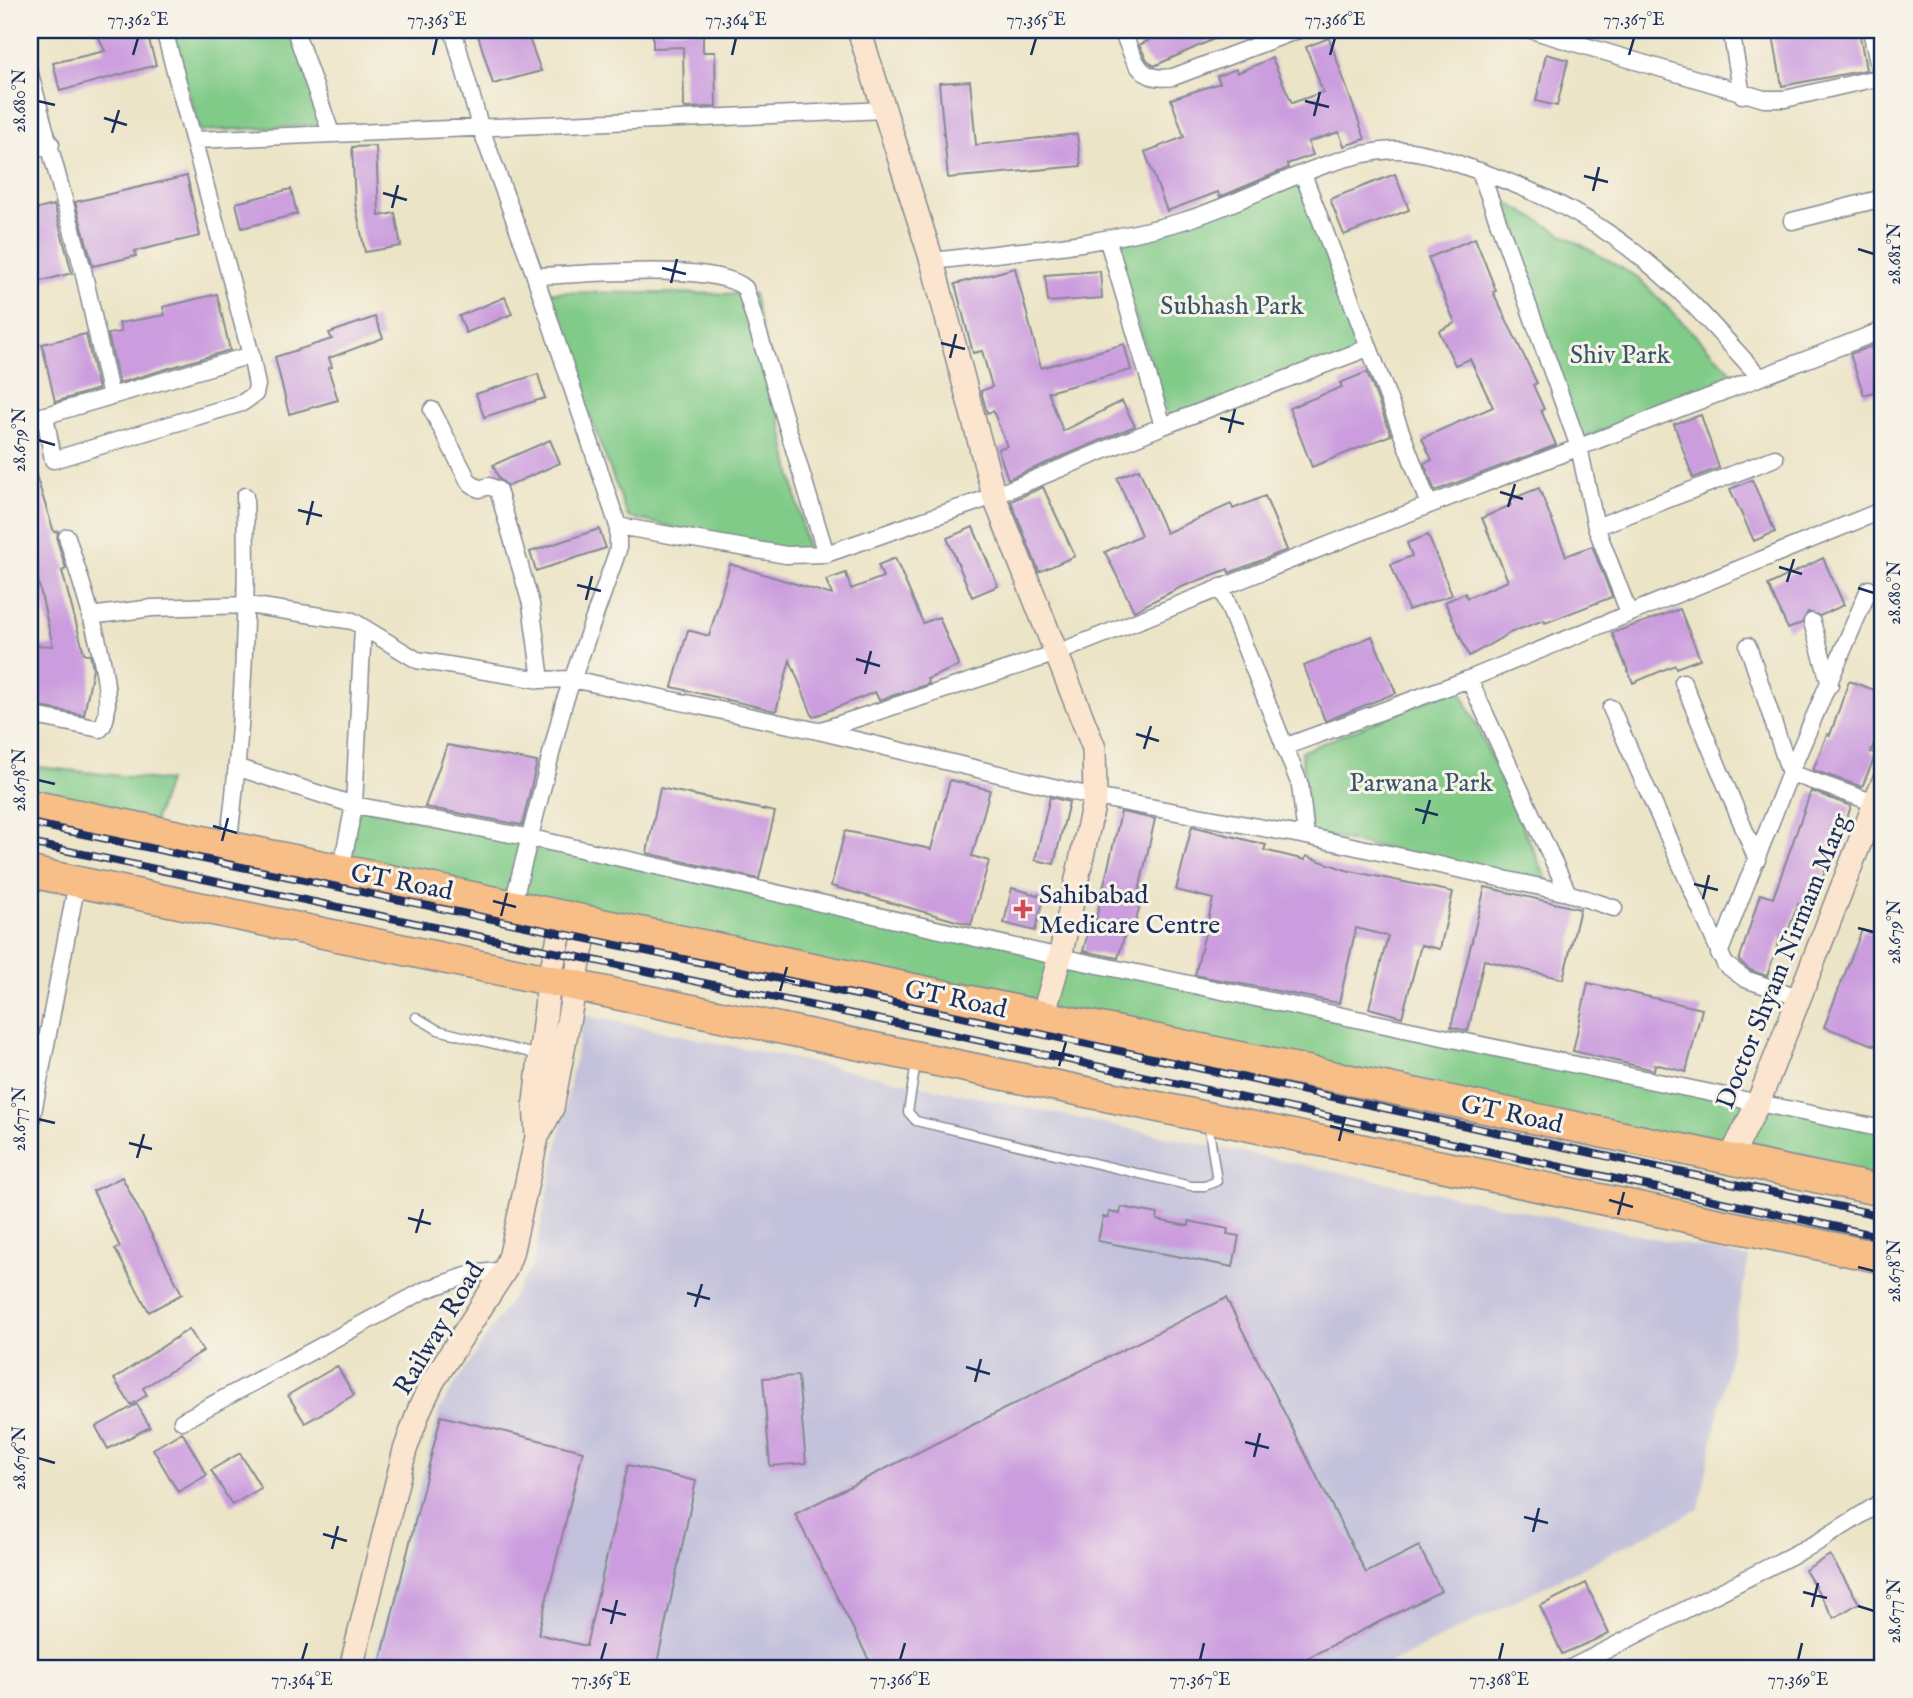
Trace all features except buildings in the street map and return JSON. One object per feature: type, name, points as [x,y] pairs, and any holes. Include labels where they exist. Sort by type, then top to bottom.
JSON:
[{"type":"highway","name":"GT Road","points":[[30,805],[513,903],[1883,1191]]},
{"type":"highway","points":[[30,872],[1883,1258]]},
{"type":"street","points":[[164,30],[251,355],[257,385],[255,394],[250,399],[52,460],[37,418],[251,355]]},
{"type":"street","points":[[295,30],[331,133]]},
{"type":"street","points":[[453,30],[480,126],[535,276],[618,526],[618,550],[572,679],[527,837],[513,903]]},
{"type":"street","points":[[859,30],[932,261],[994,496],[1094,748],[1095,797],[1060,957],[1043,1016]]},
{"type":"street","points":[[1122,30],[1137,64],[1146,75],[1157,80],[1173,77],[1264,36],[1298,30]]},
{"type":"street","points":[[1531,30],[1742,94],[1785,99],[1881,77],[1871,30]]},
{"type":"street","points":[[1731,30],[1742,94]]},
{"type":"street","points":[[30,74],[51,144],[111,397]]},
{"type":"street","points":[[195,140],[886,110]]},
{"type":"street","points":[[30,149],[51,144]]},
{"type":"street","points":[[932,261],[1108,241],[1226,207],[1303,174],[1343,161],[1394,150],[1423,153],[1480,171],[1582,217],[1643,259],[1690,302],[1759,376]]},
{"type":"street","points":[[1480,171],[1578,447],[1596,527],[1629,613]]},
{"type":"street","points":[[1303,174],[1429,505]]},
{"type":"street","points":[[1792,221],[1883,198]]},
{"type":"street","points":[[1108,241],[1163,426]]},
{"type":"street","points":[[535,276],[700,273],[735,279],[745,288],[826,554]]},
{"type":"street","points":[[818,732],[1057,653],[1429,505],[1883,330]]},
{"type":"street","points":[[618,526],[786,555],[826,554],[994,496],[1163,426],[1368,348]]},
{"type":"street","points":[[432,410],[469,482],[479,489],[489,486],[498,490],[531,604],[541,680]]},
{"type":"street","points":[[1596,527],[1775,458]]},
{"type":"street","points":[[228,847],[239,768],[248,605],[245,496]]},
{"type":"street","points":[[1284,747],[1469,679],[1883,510]]},
{"type":"street","points":[[30,715],[100,729],[108,715],[104,664],[67,537]]},
{"type":"street","points":[[1222,587],[1300,785],[1306,836]]},
{"type":"street","points":[[1719,954],[1790,773],[1869,589]]},
{"type":"street","points":[[90,616],[152,608],[248,605],[340,618],[363,627],[417,660],[541,680],[572,679],[818,732],[1095,797],[1306,836],[1567,893],[1615,908]]},
{"type":"street","points":[[1812,622],[1830,685]]},
{"type":"street","points":[[341,870],[354,805],[363,627]]},
{"type":"street","points":[[1748,646],[1790,773]]},
{"type":"street","points":[[1469,679],[1567,893]]},
{"type":"street","points":[[1683,682],[1757,860]]},
{"type":"street","points":[[1611,708],[1719,954],[1734,973],[1798,997]]},
{"type":"street","points":[[239,768],[354,805],[527,837],[1060,957],[1883,1129]]},
{"type":"street","points":[[1790,773],[1879,793]]},
{"type":"street","name":"Doctor Shyam Nirmam Marg","points":[[1730,1159],[1758,1103],[1879,793]]},
{"type":"street","points":[[30,1128],[77,882]]},
{"type":"street","name":"Railway Road","points":[[537,1137],[535,1102],[540,1055],[561,983],[575,918]]},
{"type":"street","name":"Railway Road","points":[[351,1668],[405,1450],[420,1408],[433,1381],[505,1270],[537,1137],[552,1108],[561,983]]},
{"type":"street","points":[[182,1421],[425,1290],[472,1274],[505,1270]]},
{"type":"street","points":[[1571,1668],[1818,1542],[1883,1501]]},
{"type":"lane","points":[[416,1017],[438,1030],[540,1055]]},
{"type":"lane","points":[[917,1057],[908,1112],[916,1121],[1191,1186],[1205,1186],[1217,1181],[1206,1117]]},
{"type":"shaded area","points":[[584,1015],[1749,1258],[1699,1509],[1381,1668],[373,1668],[440,1408],[533,1265]]},
{"type":"green space","points":[[171,30],[299,30],[330,125],[200,131]]},
{"type":"green space","name":"Subhash Park","points":[[1302,182],[1362,356],[1172,430],[1112,244]]},
{"type":"green space","name":"Shiv Park","points":[[1492,194],[1637,277],[1743,383],[1581,438]]},
{"type":"green space","points":[[543,292],[754,294],[809,559],[628,517]]},
{"type":"green space","name":"Parwana Park","points":[[1459,687],[1549,884],[1311,833],[1301,752]]},
{"type":"green space","points":[[30,766],[168,781],[152,828],[30,802]]},
{"type":"green space","points":[[354,806],[1883,1129],[1883,1191],[347,871]]},
{"type":"railway","points":[[30,823],[958,1016],[1883,1216]]},
{"type":"railway","points":[[30,843],[954,1035],[1883,1237]]},
{"type":"place","name":"Sahibabad Medicare Centre","points":[[1023,909]]}]
